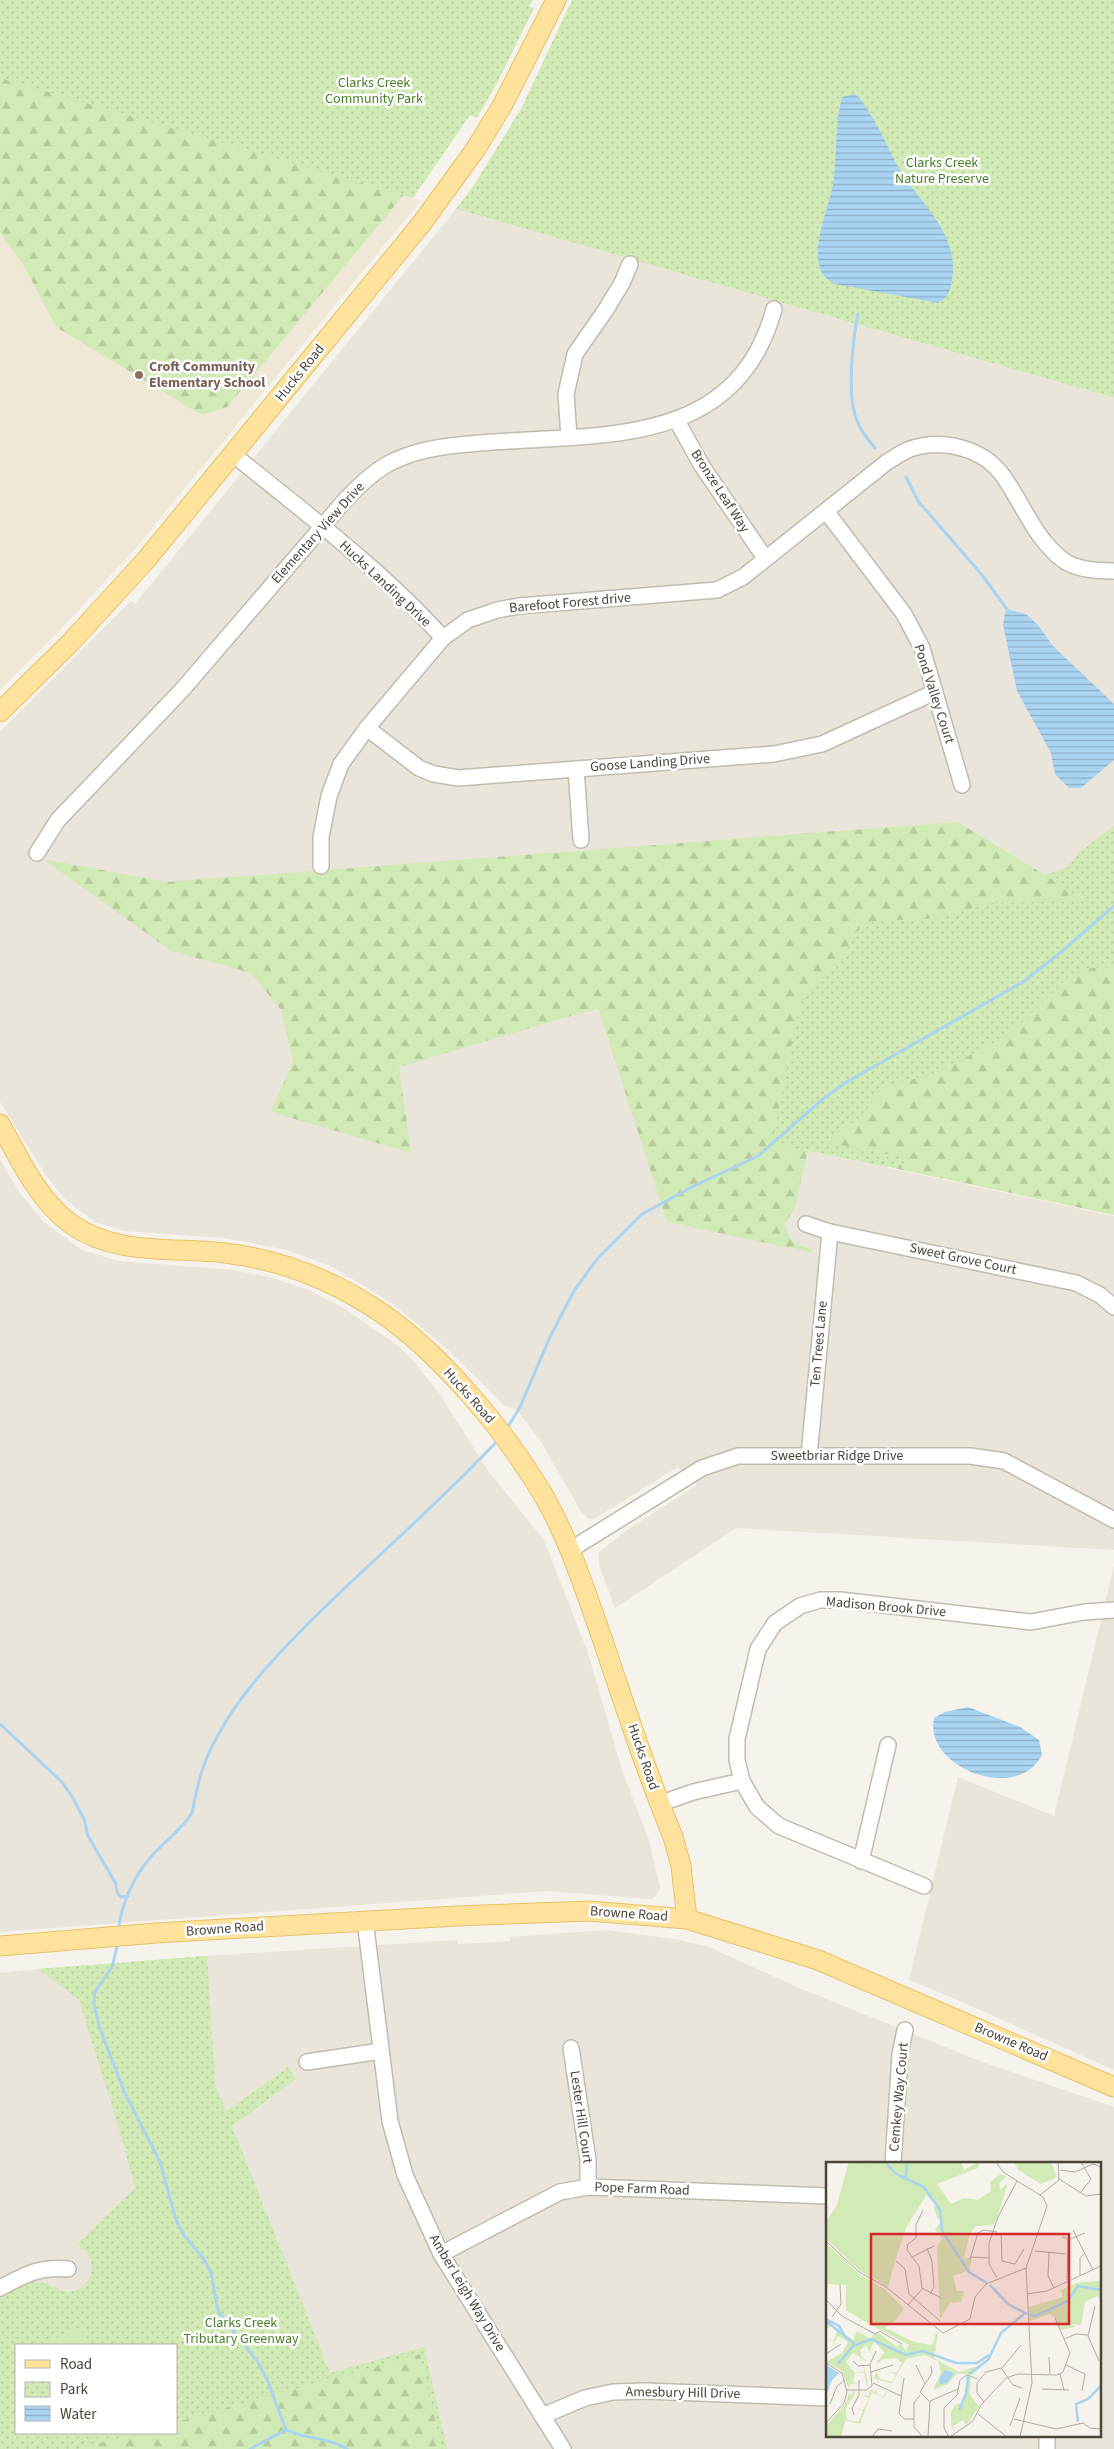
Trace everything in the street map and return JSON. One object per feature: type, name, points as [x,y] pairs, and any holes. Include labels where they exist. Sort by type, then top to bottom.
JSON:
[{"type":"main road","name":"Hucks Road","points":[[0,712],[106,605],[234,455],[451,184],[502,106],[556,0]]},
{"type":"main road","name":"Hucks Road","points":[[0,1124],[34,1185],[47,1202],[67,1221],[90,1236],[111,1243],[139,1248],[224,1253],[256,1258],[284,1264],[327,1281],[384,1315],[415,1340],[454,1378],[496,1426],[545,1498],[570,1550],[681,1866],[688,1918]]},
{"type":"main road","name":"Browne Road","points":[[0,1946],[365,1920],[589,1911],[688,1918],[818,1960],[1114,2087]]},
{"type":"street","points":[[569,437],[566,394],[576,354],[622,283],[630,264]]},
{"type":"street","name":"Elementary View Drive","points":[[37,853],[58,820],[182,690],[322,526],[370,476],[395,460],[444,446],[641,431],[678,421],[712,402],[737,380],[768,335],[774,310]]},
{"type":"street","name":"Bronze Leaf Way","points":[[678,421],[702,466],[765,558]]},
{"type":"street","points":[[826,511],[887,462],[910,449],[930,446],[956,446],[982,456],[1002,475],[1042,539],[1064,561],[1094,571],[1114,571]]},
{"type":"street","name":"Hucks Landing Drive","points":[[234,455],[322,526],[394,590],[442,638]]},
{"type":"street","name":"Barefoot Forest drive","points":[[321,866],[322,830],[329,796],[341,764],[367,728],[442,638],[468,620],[496,610],[519,606],[717,590],[743,577],[826,511]]},
{"type":"street","name":"Pond Valley Court","points":[[826,511],[904,614],[922,648],[962,785]]},
{"type":"street","name":"Goose Landing Drive","points":[[367,728],[419,768],[434,774],[458,778],[774,754],[822,744],[935,692]]},
{"type":"street","points":[[576,768],[581,840]]},
{"type":"street","name":"Sweet Grove Court","points":[[806,1224],[830,1232],[1076,1283],[1100,1295],[1114,1307]]},
{"type":"street","name":"Ten Trees Lane","points":[[809,1456],[830,1232]]},
{"type":"street","name":"Sweetbriar Ridge Drive","points":[[570,1550],[702,1468],[738,1456],[970,1456],[1004,1461],[1114,1520]]},
{"type":"street","name":"Madison Brook Drive","points":[[924,1886],[779,1826],[757,1807],[742,1781],[737,1760],[737,1739],[758,1649],[775,1623],[800,1606],[820,1600],[840,1600],[1030,1622],[1084,1612],[1114,1610]]},
{"type":"street","points":[[861,1861],[888,1745]]},
{"type":"street","points":[[659,1804],[693,1792],[742,1781]]},
{"type":"street","name":"Amber Leigh Way Drive","points":[[365,1920],[390,2121],[405,2175],[441,2254],[563,2449]]},
{"type":"street","name":"Cemkey Way Court","points":[[894,2162],[900,2055],[904,2030]]},
{"type":"street","name":"Lester Hill Court","points":[[570,2048],[588,2160],[588,2187]]},
{"type":"street","points":[[307,2062],[381,2052]]},
{"type":"street","name":"Pope Farm Road","points":[[441,2254],[560,2192],[588,2187],[826,2196]]},
{"type":"street","points":[[0,2288],[38,2269],[50,2267],[68,2268]]},
{"type":"street","name":"Amesbury Hill Drive","points":[[542,2416],[585,2398],[613,2392],[645,2391],[826,2398]]},
{"type":"street","points":[[1047,2436],[1047,2449]]},
{"type":"shaded area","name":"Croft Community Elementary School","points":[[0,78],[421,200],[134,550],[59,631],[0,690]]},
{"type":"shaded area","points":[[456,209],[1114,398],[1114,826],[1081,851],[1067,869],[1045,875],[958,822],[772,1143],[1114,1216],[1114,1550],[736,1528],[615,1608],[599,1565],[599,1552],[627,1530],[697,1485],[678,1467],[594,1519],[589,1519],[582,1513],[540,1440],[517,1410],[504,1405],[445,1347],[393,1304],[333,1267],[287,1250],[224,1238],[125,1231],[95,1222],[65,1199],[47,1177],[0,1102],[0,732],[131,601],[135,604]]},
{"type":"shaded area","points":[[0,1160],[20,1193],[44,1222],[82,1250],[118,1261],[233,1270],[269,1277],[307,1289],[342,1307],[393,1342],[410,1357],[439,1393],[489,1472],[544,1540],[588,1653],[623,1773],[649,1840],[660,1888],[657,1895],[651,1899],[547,1891],[0,1932]]},
{"type":"shaded area","points":[[1114,1566],[1114,2070],[909,1980],[958,1777],[1054,1816]]},
{"type":"shaded area","points":[[606,1930],[674,1939],[709,1947],[797,1987],[985,2063],[1114,2107],[1114,2449],[447,2449],[424,2347],[330,2373],[232,2126],[288,2067],[226,2111],[215,2084],[207,1956],[457,1940],[458,1944],[510,1941],[510,1937]]},
{"type":"shaded area","points":[[38,1969],[79,2000],[121,2135],[176,2344],[15,2344],[15,2434],[178,2434],[178,2349],[442,2449],[0,2449],[0,1973]]},
{"type":"green space","points":[[0,0],[422,173],[227,407],[202,415],[56,327],[24,266],[0,232]]},
{"type":"green space","name":"Clarks Creek Community Park","points":[[0,0],[533,0],[529,7],[534,8],[497,83],[477,118],[470,115],[413,198],[0,78]]},
{"type":"green space","name":"Clarks Creek Nature Preserve","points":[[572,0],[1114,0],[1114,398],[456,209],[474,185],[522,107]]},
{"type":"green space","points":[[958,822],[1045,875],[1067,868],[1081,851],[1114,826],[1114,1215],[808,1150],[795,1208],[785,1223],[792,1240],[810,1249],[813,1253],[667,1222],[598,1008],[399,1067],[411,1153],[271,1112],[293,1061],[281,1010],[251,973],[171,951],[43,859],[167,882]]},
{"type":"green space","points":[[1114,826],[1114,967],[1077,969],[1009,1035],[936,1073],[885,1087],[858,1119],[825,1142],[917,1160],[886,1167],[772,1143],[802,994],[843,960],[852,935],[873,921],[941,918],[988,903],[1085,901],[1045,875],[1067,868],[1081,851]]},
{"type":"green space","name":"Clarks Creek Tributary Greenway","points":[[207,1956],[215,2084],[330,2373],[424,2347],[447,2449],[78,2449],[132,2434],[178,2434],[178,2421],[194,2417],[178,2355],[178,2344],[175,2344],[121,2135],[79,2000],[38,1969]]},
{"type":"green space","name":"Clarks Creek Tributary Greenway","points":[[207,1956],[215,2084],[226,2111],[288,2067],[296,2079],[232,2126],[330,2373],[424,2347],[447,2449],[442,2449],[420,2354],[178,2421],[178,2344],[15,2344],[15,2434],[132,2434],[78,2449],[0,2449],[0,2298],[31,2282],[43,2283],[65,2291],[75,2291],[83,2286],[89,2279],[92,2266],[88,2255],[77,2244],[135,2188],[121,2135],[79,2000],[38,1969]]},
{"type":"green space","points":[[80,2327],[88,2344],[45,2344]]},
{"type":"water","points":[[855,94],[871,116],[905,178],[944,232],[950,247],[953,263],[952,281],[948,294],[938,303],[835,284],[824,276],[819,265],[820,235],[834,177],[837,127],[842,97]]},
{"type":"water","points":[[1006,609],[1026,614],[1038,625],[1053,646],[1114,704],[1114,760],[1081,788],[1069,788],[1055,774],[1051,753],[1017,691],[1003,625]]},
{"type":"water","points":[[968,1707],[1020,1727],[1039,1740],[1042,1755],[1030,1769],[1013,1777],[994,1778],[974,1773],[957,1764],[943,1751],[934,1736],[934,1718],[945,1712]]},
{"type":"waterway","points":[[858,314],[852,362],[852,401],[859,426],[875,448]]},
{"type":"waterway","points":[[906,477],[918,501],[982,575],[1009,612]]},
{"type":"waterway","points":[[506,1430],[520,1407],[550,1337],[574,1291],[597,1259],[642,1214],[696,1185],[758,1156],[824,1098],[845,1083],[1023,982],[1114,906]]},
{"type":"waterway","points":[[119,1926],[126,1899],[138,1874],[154,1853],[182,1826],[192,1813],[200,1776],[208,1755],[231,1714],[259,1676],[308,1624],[499,1439]]},
{"type":"waterway","points":[[0,1724],[62,1782],[84,1819],[88,1836],[116,1884],[117,1892],[121,1897],[128,1896]]},
{"type":"waterway","points":[[117,1947],[112,1967],[95,1992],[94,2004],[100,2029],[124,2091],[160,2162],[176,2220],[184,2235],[205,2261],[211,2273],[218,2311],[259,2364],[269,2384],[286,2430],[332,2442],[347,2449]]},
{"type":"waterway","points":[[250,2449],[286,2430]]},
{"type":"place","name":"Croft Community Elementary School","points":[[139,375]]}]
